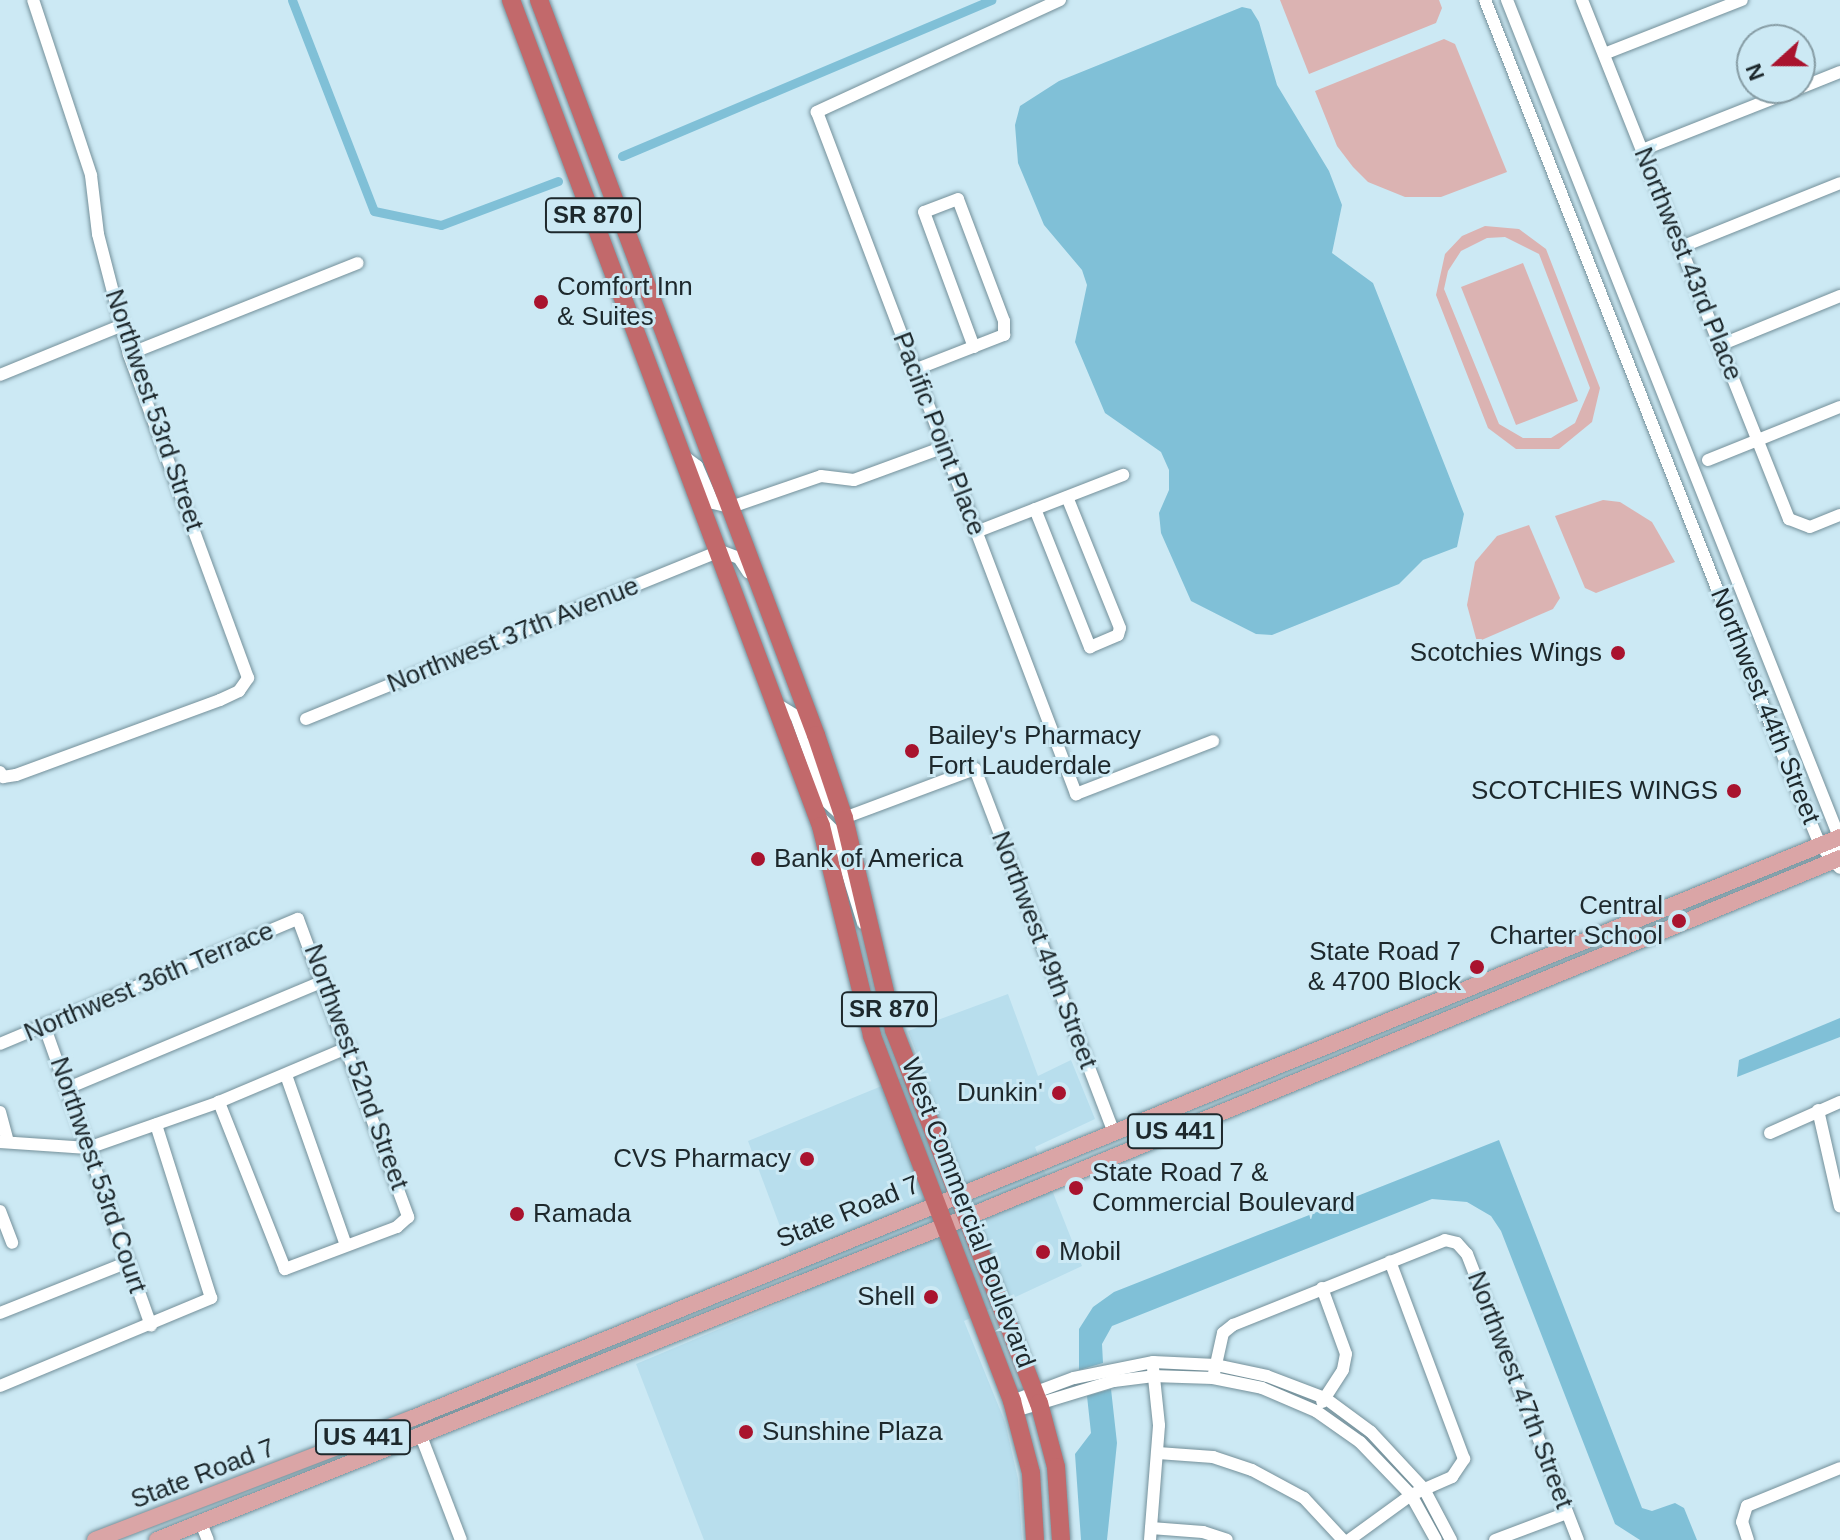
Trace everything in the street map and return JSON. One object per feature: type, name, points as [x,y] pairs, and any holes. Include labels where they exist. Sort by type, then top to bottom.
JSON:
[{"type":"highway","name":"West Commercial Boulevard","points":[[511,0],[778,705],[816,814],[872,1036],[942,1227],[1013,1406],[1031,1473],[1035,1540]]},
{"type":"highway","points":[[527,0],[552,35]]},
{"type":"highway","name":"West Commercial Boulevard","points":[[539,0],[764,595],[844,818],[894,1030],[1037,1398],[1056,1467],[1061,1540]]},
{"type":"main road","name":"State Road 7","points":[[95,1540],[413,1418],[956,1193],[1840,837]]},
{"type":"main road","name":"State Road 7","points":[[157,1540],[603,1364],[1839,862]]},
{"type":"main road","points":[[603,1364],[616,1350],[621,1331]]},
{"type":"main road","points":[[421,1436],[427,1418],[440,1406]]},
{"type":"main road","points":[[388,1450],[413,1418]]},
{"type":"main road","points":[[201,1523],[203,1507],[212,1497]]},
{"type":"street","name":"Northwest 53rd Street","points":[[2,774],[220,700],[239,691],[248,678],[120,326],[91,175],[33,0]]},
{"type":"street","name":"Pacific Point Place","points":[[1060,0],[1005,22],[989,36],[817,112],[1076,794],[1213,741]]},
{"type":"street","name":"Northwest 44th Street","points":[[1485,0],[1820,845],[1839,862]]},
{"type":"street","name":"Northwest 44th Street","points":[[1507,0],[1840,837],[1839,862]]},
{"type":"street","name":"Northwest 43rd Place","points":[[1582,0],[1789,519],[1798,526],[1810,527],[1840,515]]},
{"type":"street","points":[[1604,54],[1742,0]]},
{"type":"street","points":[[1816,82],[1840,72]]},
{"type":"street","points":[[1642,150],[1759,104]]},
{"type":"street","points":[[1681,247],[1840,183]]},
{"type":"street","points":[[914,370],[974,347],[1004,335],[1004,321],[958,199],[924,212],[974,347]]},
{"type":"street","points":[[129,354],[358,263]]},
{"type":"street","points":[[1720,345],[1840,296]]},
{"type":"street","points":[[0,375],[120,326]]},
{"type":"street","points":[[1708,460],[1840,407]]},
{"type":"street","points":[[731,507],[821,476],[854,480],[944,447]]},
{"type":"street","name":"West Commercial Boulevard","points":[[685,457],[697,466],[713,503],[731,507]]},
{"type":"street","points":[[976,532],[1123,475]]},
{"type":"street","points":[[1035,509],[1090,647],[1118,635],[1120,628],[1067,497]]},
{"type":"street","name":"West Commercial Boulevard","points":[[720,551],[739,558],[764,595]]},
{"type":"street","name":"Northwest 37th Avenue","points":[[306,719],[720,551]]},
{"type":"street","name":"West Commercial Boulevard","points":[[778,705],[793,711],[827,802],[844,818]]},
{"type":"street","name":"Northwest 49th Street","points":[[844,818],[975,769],[1113,1130]]},
{"type":"street","name":"West Commercial Boulevard","points":[[816,814],[835,832],[854,905],[864,924],[870,923]]},
{"type":"street","name":"Northwest 52nd Street","points":[[298,919],[349,1047],[408,1217],[397,1227],[346,1245]]},
{"type":"street","name":"Northwest 36th Terrace","points":[[0,1044],[298,919]]},
{"type":"street","points":[[68,1088],[324,981]]},
{"type":"street","name":"Northwest 53rd Court","points":[[44,1025],[151,1325]]},
{"type":"street","points":[[0,1112],[4,1142],[88,1148],[219,1102],[349,1047]]},
{"type":"street","points":[[219,1102],[285,1269],[346,1245],[286,1075]]},
{"type":"street","points":[[1770,1133],[1840,1102]]},
{"type":"street","points":[[1818,1110],[1840,1207]]},
{"type":"street","points":[[0,1386],[211,1298],[212,1288],[156,1125]]},
{"type":"street","points":[[0,1211],[12,1243]]},
{"type":"street","name":"Northwest 47th Street","points":[[1390,1261],[1445,1240],[1457,1243],[1467,1254],[1578,1540]]},
{"type":"street","points":[[1158,1453],[1213,1457],[1252,1470],[1304,1498],[1346,1540],[1411,1495],[1452,1477],[1464,1459],[1463,1448],[1390,1261],[1233,1325],[1223,1333],[1215,1371]]},
{"type":"street","points":[[0,1313],[128,1262]]},
{"type":"street","points":[[1316,1411],[1346,1354],[1322,1288]]},
{"type":"street","points":[[1013,1406],[1037,1398],[1080,1391],[1112,1375],[1153,1362],[1267,1376],[1325,1398],[1371,1432],[1424,1489],[1451,1540]]},
{"type":"street","points":[[1153,1362],[1158,1453],[1151,1534],[1203,1532],[1227,1540]]},
{"type":"street","points":[[1037,1398],[1074,1378],[1215,1371],[1316,1411],[1360,1442],[1411,1495],[1436,1540]]},
{"type":"street","points":[[421,1436],[461,1540]]},
{"type":"street","points":[[1748,1540],[1742,1522],[1745,1509],[1840,1468]]},
{"type":"street","points":[[1495,1540],[1567,1513]]},
{"type":"street","points":[[201,1523],[208,1540]]},
{"type":"shaded area","points":[[1280,0],[1439,0],[1442,8],[1436,23],[1309,74]]},
{"type":"shaded area","points":[[1242,7],[1251,9],[1259,22],[1277,85],[1329,171],[1342,205],[1332,253],[1373,283],[1464,514],[1457,547],[1423,560],[1399,584],[1272,635],[1256,634],[1191,601],[1161,533],[1159,513],[1169,490],[1169,470],[1161,452],[1105,413],[1075,342],[1087,285],[1082,270],[1044,225],[1018,163],[1015,125],[1020,106],[1059,81]]},
{"type":"shaded area","points":[[1444,39],[1455,44],[1507,172],[1441,197],[1405,197],[1368,182],[1353,167],[1337,146],[1315,91]]},
{"type":"shaded area","points":[[1485,226],[1519,229],[1546,249],[1600,388],[1592,422],[1559,449],[1516,449],[1488,428],[1436,295],[1445,254],[1462,236]],"holes":[[[1505,237],[1539,254],[1590,388],[1575,423],[1551,438],[1523,438],[1499,424],[1444,289],[1448,271],[1461,251],[1487,238]]]},
{"type":"shaded area","points":[[1523,263],[1578,401],[1516,425],[1461,287]]},
{"type":"shaded area","points":[[1603,500],[1620,502],[1652,522],[1675,562],[1596,593],[1585,588],[1555,516]]},
{"type":"shaded area","points":[[1529,525],[1560,598],[1553,609],[1477,642],[1467,605],[1475,562],[1497,536]]},
{"type":"shaded area","points":[[1008,994],[1038,1076],[1071,1060],[1095,1119],[1035,1147],[1082,1266],[964,1321],[1005,1422],[1018,1479],[1022,1540],[704,1540],[636,1364],[805,1293],[748,1141],[923,1069],[908,1031]]},
{"type":"shaded area","points":[[1840,1018],[1840,1037],[1737,1077],[1739,1060]]},
{"type":"shaded area","points":[[1499,1140],[1642,1508],[1652,1511],[1675,1503],[1684,1508],[1697,1540],[1640,1540],[1615,1524],[1501,1231],[1491,1216],[1467,1202],[1432,1199],[1112,1326],[1102,1344],[1103,1363],[1079,1370],[1079,1329],[1093,1307],[1114,1292]]},
{"type":"shaded area","points":[[1111,1389],[1117,1443],[1107,1540],[1081,1540],[1075,1454],[1091,1433],[1087,1396]]},
{"type":"waterway","points":[[292,0],[374,211],[441,225],[558,181]]},
{"type":"waterway","points":[[622,156],[991,0]]},
{"type":"place","name":"Comfort Inn & Suites","points":[[541,302]]},
{"type":"place","name":"Scotchies Wings","points":[[1618,653]]},
{"type":"place","name":"Bailey's Pharmacy Fort Lauderdale","points":[[912,751]]},
{"type":"place","name":"SCOTCHIES WINGS","points":[[1734,791]]},
{"type":"place","name":"Bank of America","points":[[758,859]]},
{"type":"place","name":"Central Charter School","points":[[1679,921]]},
{"type":"place","name":"State Road 7 & 4700 Block","points":[[1477,967]]},
{"type":"place","name":"Dunkin'","points":[[1059,1093]]},
{"type":"place","name":"CVS Pharmacy","points":[[807,1159]]},
{"type":"place","name":"State Road 7 & Commercial Boulevard","points":[[1076,1188]]},
{"type":"place","name":"Ramada","points":[[517,1214]]},
{"type":"place","name":"Mobil","points":[[1043,1252]]},
{"type":"place","name":"Shell","points":[[931,1297]]},
{"type":"place","name":"Sunshine Plaza","points":[[746,1432]]}]
